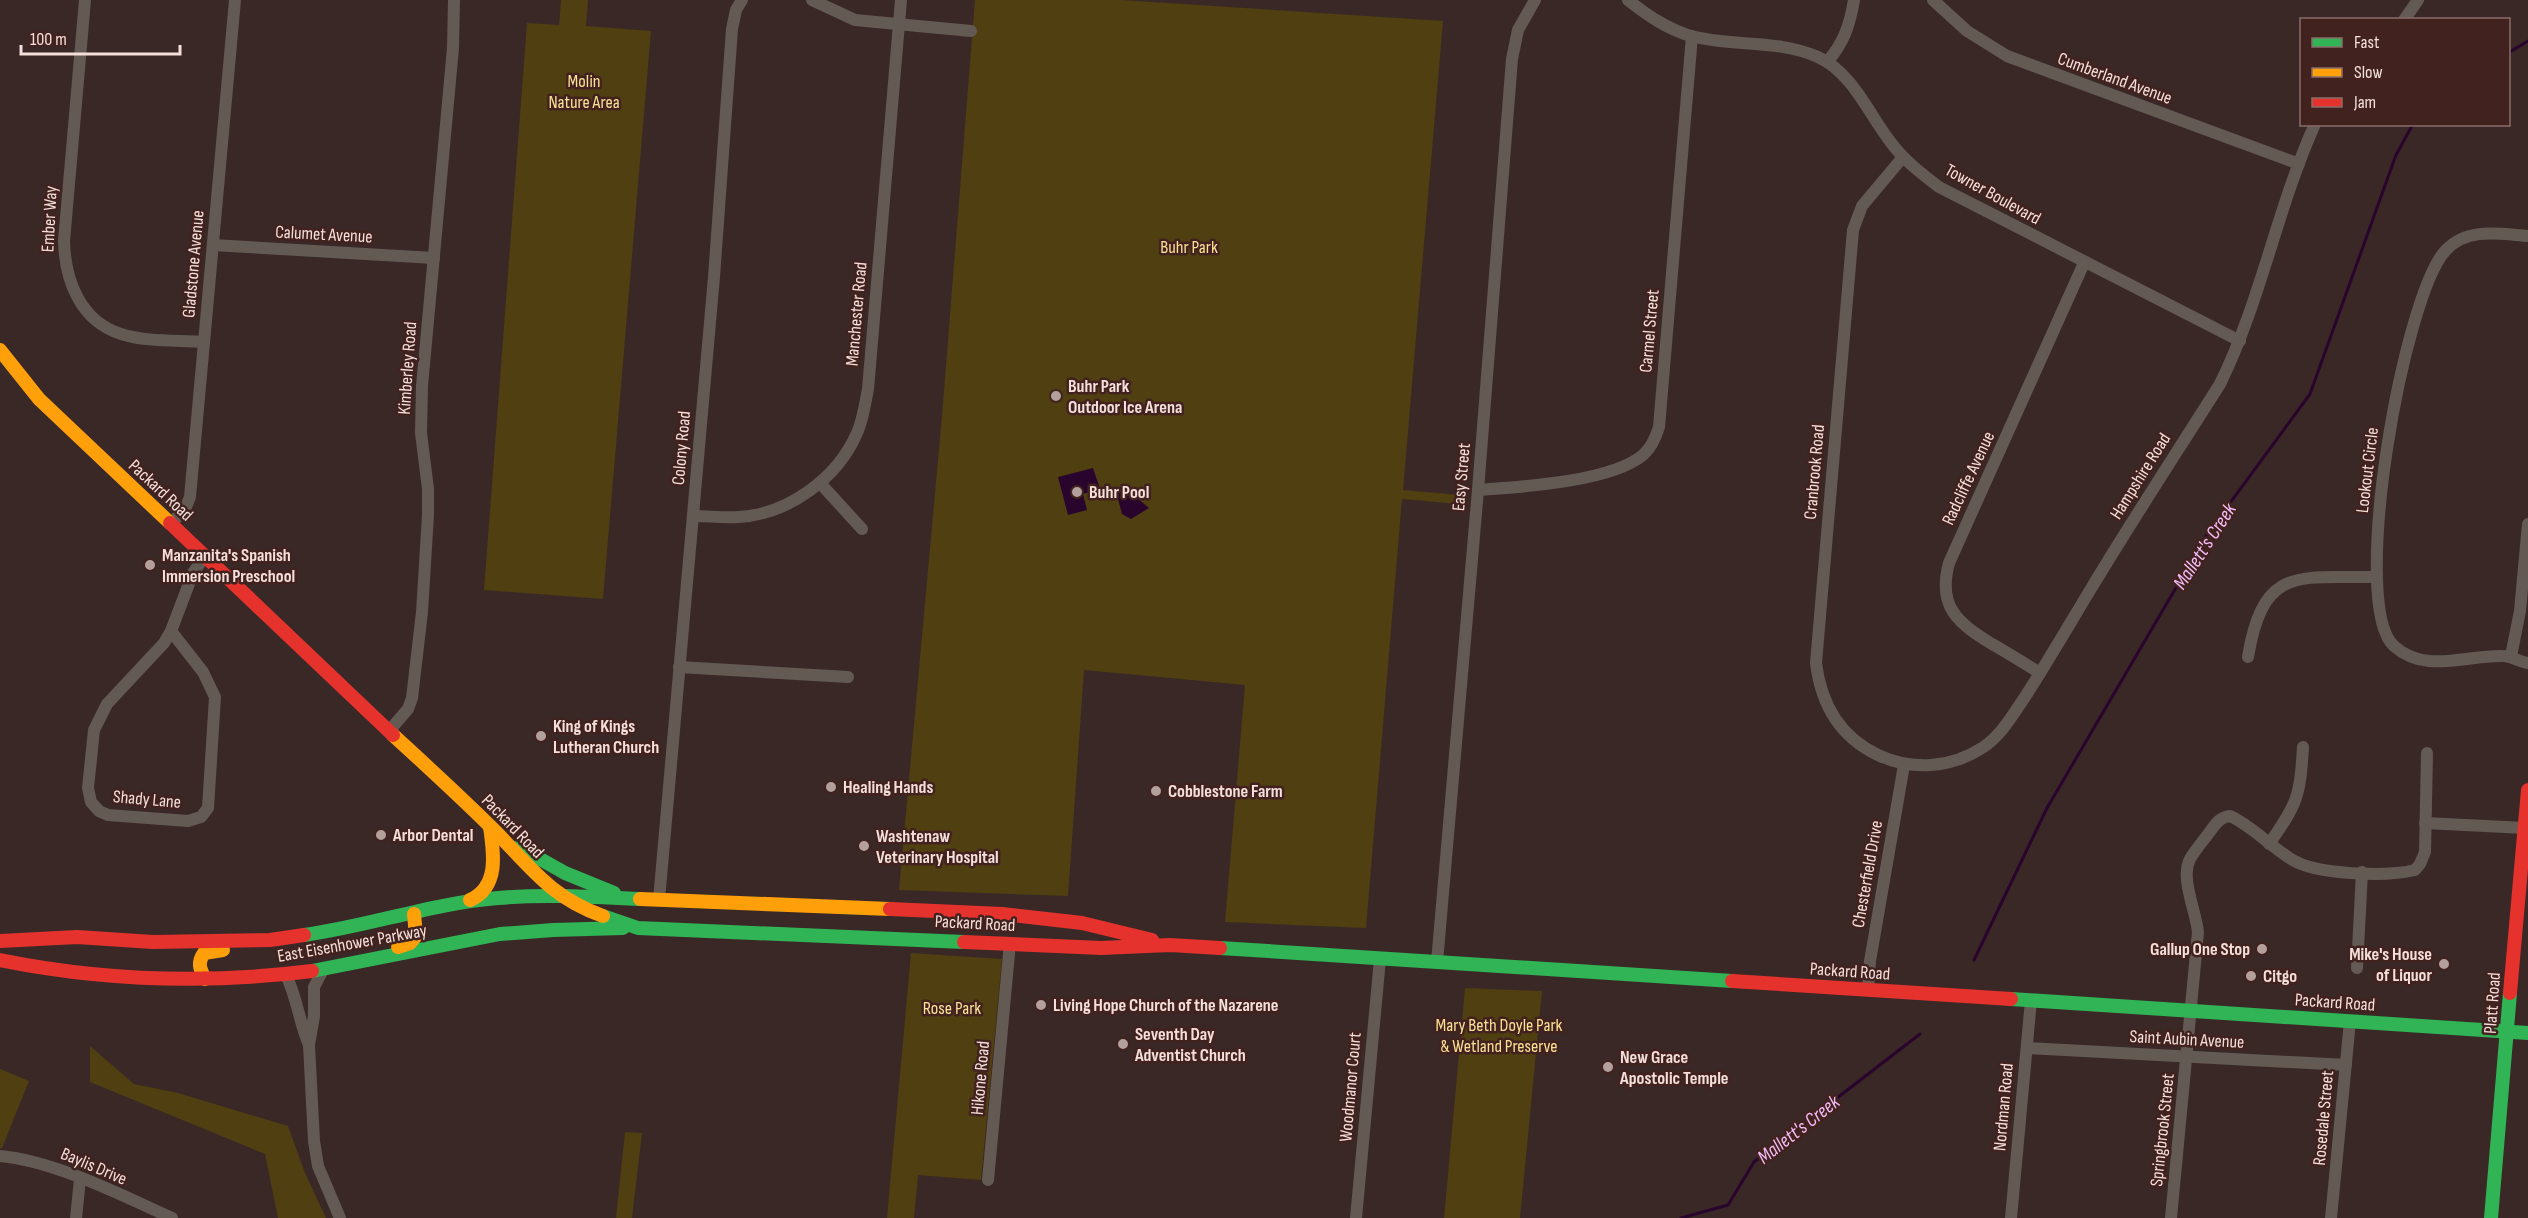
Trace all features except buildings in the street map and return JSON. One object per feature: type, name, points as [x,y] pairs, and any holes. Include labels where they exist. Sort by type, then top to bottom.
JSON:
[{"type":"main road","name":"Packard Road","points":[[0,350],[39,399],[494,830],[538,878],[561,896],[588,910],[638,928],[1101,948],[1170,945],[2528,1033]]},
{"type":"main road","name":"Platt Road","points":[[2491,1218],[2528,790]]},
{"type":"main road","points":[[494,830],[546,866],[584,883],[632,899]]},
{"type":"main road","points":[[465,903],[483,893],[490,880],[494,830]]},
{"type":"main road","name":"East Eisenhower Parkway","points":[[0,941],[77,937],[153,942],[270,940],[335,931],[497,898],[561,896],[595,898]]},
{"type":"main road","name":"Packard Road","points":[[595,898],[659,900],[906,920],[1002,914],[1103,927],[1170,945]]},
{"type":"main road","points":[[365,962],[380,952],[412,943],[418,933],[414,914]]},
{"type":"main road","points":[[930,939],[955,933],[1048,937],[1055,929],[1044,918]]},
{"type":"main road","points":[[810,934],[840,928],[896,930],[906,920]]},
{"type":"main road","name":"East Eisenhower Parkway","points":[[0,960],[97,975],[205,979],[286,975],[323,970],[505,934],[538,930],[638,928]]},
{"type":"main road","points":[[205,979],[198,964],[204,953],[250,949],[270,940]]},
{"type":"street","name":"Ember Way","points":[[85,0],[64,242],[69,281],[91,315],[102,325],[120,334],[204,342]]},
{"type":"street","name":"Gladstone Avenue","points":[[171,524],[186,507],[190,497],[235,0]]},
{"type":"street","name":"Kimberley Road","points":[[389,731],[408,709],[412,698],[422,612],[428,489],[420,411],[453,48],[454,0]]},
{"type":"street","name":"Colony Road","points":[[659,900],[714,277],[732,29],[736,10],[741,0]]},
{"type":"street","points":[[812,0],[855,20],[971,31]]},
{"type":"street","name":"Manchester Road","points":[[693,516],[740,517],[768,512],[796,500],[820,483],[847,453],[857,432],[868,389],[901,0]]},
{"type":"street","name":"Easy Street","points":[[1437,962],[1512,59],[1518,30],[1535,0]]},
{"type":"street","name":"Towner Boulevard","points":[[1628,0],[1656,21],[1692,36],[1801,51],[1827,62],[1852,87],[1903,157],[1939,187],[2240,341]]},
{"type":"street","points":[[1827,62],[1838,49],[1846,33],[1854,0]]},
{"type":"street","name":"Cumberland Avenue","points":[[1933,0],[1967,31],[2007,56],[2299,164]]},
{"type":"street","points":[[2405,18],[2418,0]]},
{"type":"street","name":"Carmel Street","points":[[1478,489],[1522,487],[1617,469],[1645,454],[1654,441],[1659,427],[1692,36]]},
{"type":"street","name":"Hampshire Road","points":[[1904,765],[1921,766],[1949,762],[1983,748],[1996,737],[2040,673],[2220,384],[2240,341],[2299,164],[2314,126]]},
{"type":"street","name":"Cranbrook Road","points":[[1903,157],[1862,206],[1853,230],[1816,663],[1822,694],[1840,727],[1856,742],[1874,753],[1904,765]]},
{"type":"street","name":"Lookout Circle","points":[[2528,236],[2491,233],[2476,234],[2461,239],[2446,250],[2434,271],[2408,347],[2390,425],[2379,510],[2376,577],[2380,621],[2385,634],[2392,645],[2412,658],[2437,662],[2485,656],[2511,656],[2516,661],[2528,663]]},
{"type":"street","name":"Calumet Avenue","points":[[213,245],[434,258]]},
{"type":"street","name":"Radcliffe Avenue","points":[[2040,673],[1965,627],[1954,616],[1948,604],[1945,577],[1948,563],[2084,262]]},
{"type":"street","points":[[820,483],[862,529]]},
{"type":"street","points":[[2511,656],[2520,611],[2528,524]]},
{"type":"street","name":"Shady Lane","points":[[171,631],[203,672],[215,697],[208,808],[201,817],[189,821],[108,815],[99,811],[91,802],[87,788],[94,730],[107,704],[164,642],[171,631],[193,573],[205,556]]},
{"type":"street","points":[[2248,657],[2253,630],[2261,610],[2273,592],[2291,580],[2376,577]]},
{"type":"street","points":[[2515,640],[2528,639]]},
{"type":"street","points":[[679,667],[848,677]]},
{"type":"street","points":[[2303,747],[2297,800],[2269,844],[2292,860],[2310,868],[2332,872],[2415,870],[2420,864],[2425,852],[2427,753]]},
{"type":"street","name":"Chesterfield Drive","points":[[1868,990],[1870,961],[1904,765]]},
{"type":"street","name":"Springbrook Street","points":[[2171,1218],[2198,932],[2186,873],[2190,858],[2219,819],[2224,816],[2236,819],[2269,844]]},
{"type":"street","points":[[2425,823],[2525,828]]},
{"type":"street","points":[[2357,968],[2362,872]]},
{"type":"street","name":"Hikone Road","points":[[988,1180],[1010,943]]},
{"type":"street","name":"Woodmanor Court","points":[[1356,1218],[1380,959]]},
{"type":"street","points":[[323,970],[314,987],[314,1016],[309,1045],[314,1141],[318,1166],[340,1218]]},
{"type":"street","points":[[286,975],[293,990],[300,1023],[309,1045]]},
{"type":"street","name":"Nordman Road","points":[[2011,1218],[2031,1000]]},
{"type":"street","name":"Rosedale Street","points":[[2331,1218],[2350,1021]]},
{"type":"street","name":"Saint Aubin Avenue","points":[[2027,1048],[2346,1065]]},
{"type":"street","name":"Baylis Drive","points":[[0,1156],[34,1161],[172,1218]]},
{"type":"street","points":[[76,1218],[80,1179]]},
{"type":"green space","name":"Molin Nature Area","points":[[561,0],[588,0],[586,26],[651,31],[603,599],[484,590],[527,23],[559,25]]},
{"type":"green space","name":"Buhr Park","points":[[975,0],[1121,0],[1443,21],[1403,490],[1460,495],[1459,504],[1402,499],[1366,928],[1225,922],[1245,685],[1084,670],[1068,896],[899,890],[942,416]]},
{"type":"green space","name":"Rose Park","points":[[911,953],[1002,959],[981,1180],[918,1175],[914,1218],[887,1218]]},
{"type":"green space","name":"Mary Beth Doyle Park & Wetland Preserve","points":[[1465,988],[1542,991],[1520,1218],[1444,1218]]},
{"type":"green space","points":[[90,1046],[134,1084],[178,1093],[288,1126],[305,1173],[326,1218],[278,1218],[265,1154],[90,1082]]},
{"type":"green space","points":[[0,1069],[29,1081],[2,1148],[0,1148]]},
{"type":"green space","points":[[625,1132],[642,1133],[632,1218],[616,1218]]},
{"type":"shaded area","name":"Buhr Pool","points":[[1093,468],[1100,489],[1083,494],[1087,510],[1068,515],[1058,477]]},
{"type":"shaded area","points":[[1115,487],[1125,488],[1149,508],[1131,519],[1122,514]]},
{"type":"waterway","name":"Mallett's Creek","points":[[2510,52],[2528,41]]},
{"type":"waterway","name":"Mallett's Creek","points":[[1974,960],[2047,808],[2208,533],[2310,394],[2396,155],[2412,126]]},
{"type":"waterway","name":"Mallett's Creek","points":[[1681,1218],[1728,1205],[1754,1162],[1920,1034]]},
{"type":"traffic: fast","points":[[519,847],[565,873],[614,893]]},
{"type":"traffic: fast","points":[[304,935],[449,905],[498,898],[551,896],[640,899]]},
{"type":"traffic: fast","points":[[603,916],[638,928],[964,942]]},
{"type":"traffic: fast","points":[[312,971],[500,934],[623,928]]},
{"type":"traffic: fast","points":[[1220,948],[1732,981]]},
{"type":"traffic: fast","points":[[2491,1218],[2510,993]]},
{"type":"traffic: fast","points":[[2011,999],[2528,1033]]},
{"type":"traffic: slow","points":[[0,350],[39,399],[170,523]]},
{"type":"traffic: slow","points":[[393,735],[471,807],[544,881],[570,900],[603,916]]},
{"type":"traffic: slow","points":[[470,900],[486,887],[490,878],[493,859],[490,827]]},
{"type":"traffic: slow","points":[[640,899],[890,909]]},
{"type":"traffic: slow","points":[[398,947],[410,943],[416,936],[414,914]]},
{"type":"traffic: slow","points":[[205,979],[200,966],[204,953],[223,950]]},
{"type":"traffic: jam","points":[[170,523],[393,735]]},
{"type":"traffic: jam","points":[[2510,993],[2528,790]]},
{"type":"traffic: jam","points":[[890,909],[1002,914],[1082,923],[1152,940]]},
{"type":"traffic: jam","points":[[0,941],[77,937],[153,942],[270,940],[304,935]]},
{"type":"traffic: jam","points":[[964,942],[1101,948],[1170,945],[1220,948]]},
{"type":"traffic: jam","points":[[0,960],[78,972],[156,978],[234,978],[312,971]]},
{"type":"traffic: jam","points":[[1732,981],[2011,999]]},
{"type":"place","name":"Buhr Park Outdoor Ice Arena","points":[[1056,396]]},
{"type":"place","name":"Buhr Pool","points":[[1077,492]]},
{"type":"place","name":"Manzanita's Spanish Immersion Preschool","points":[[150,565]]},
{"type":"place","name":"King of Kings Lutheran Church","points":[[541,736]]},
{"type":"place","name":"Healing Hands","points":[[831,787]]},
{"type":"place","name":"Cobblestone Farm","points":[[1156,791]]},
{"type":"place","name":"Arbor Dental","points":[[381,835]]},
{"type":"place","name":"Washtenaw Veterinary Hospital","points":[[864,846]]},
{"type":"place","name":"Gallup One Stop","points":[[2262,949]]},
{"type":"place","name":"Mike's House of Liquor","points":[[2444,964]]},
{"type":"place","name":"Citgo","points":[[2251,976]]},
{"type":"place","name":"Living Hope Church of the Nazarene","points":[[1041,1005]]},
{"type":"place","name":"Seventh Day Adventist Church","points":[[1123,1044]]},
{"type":"place","name":"New Grace Apostolic Temple","points":[[1608,1067]]}]
